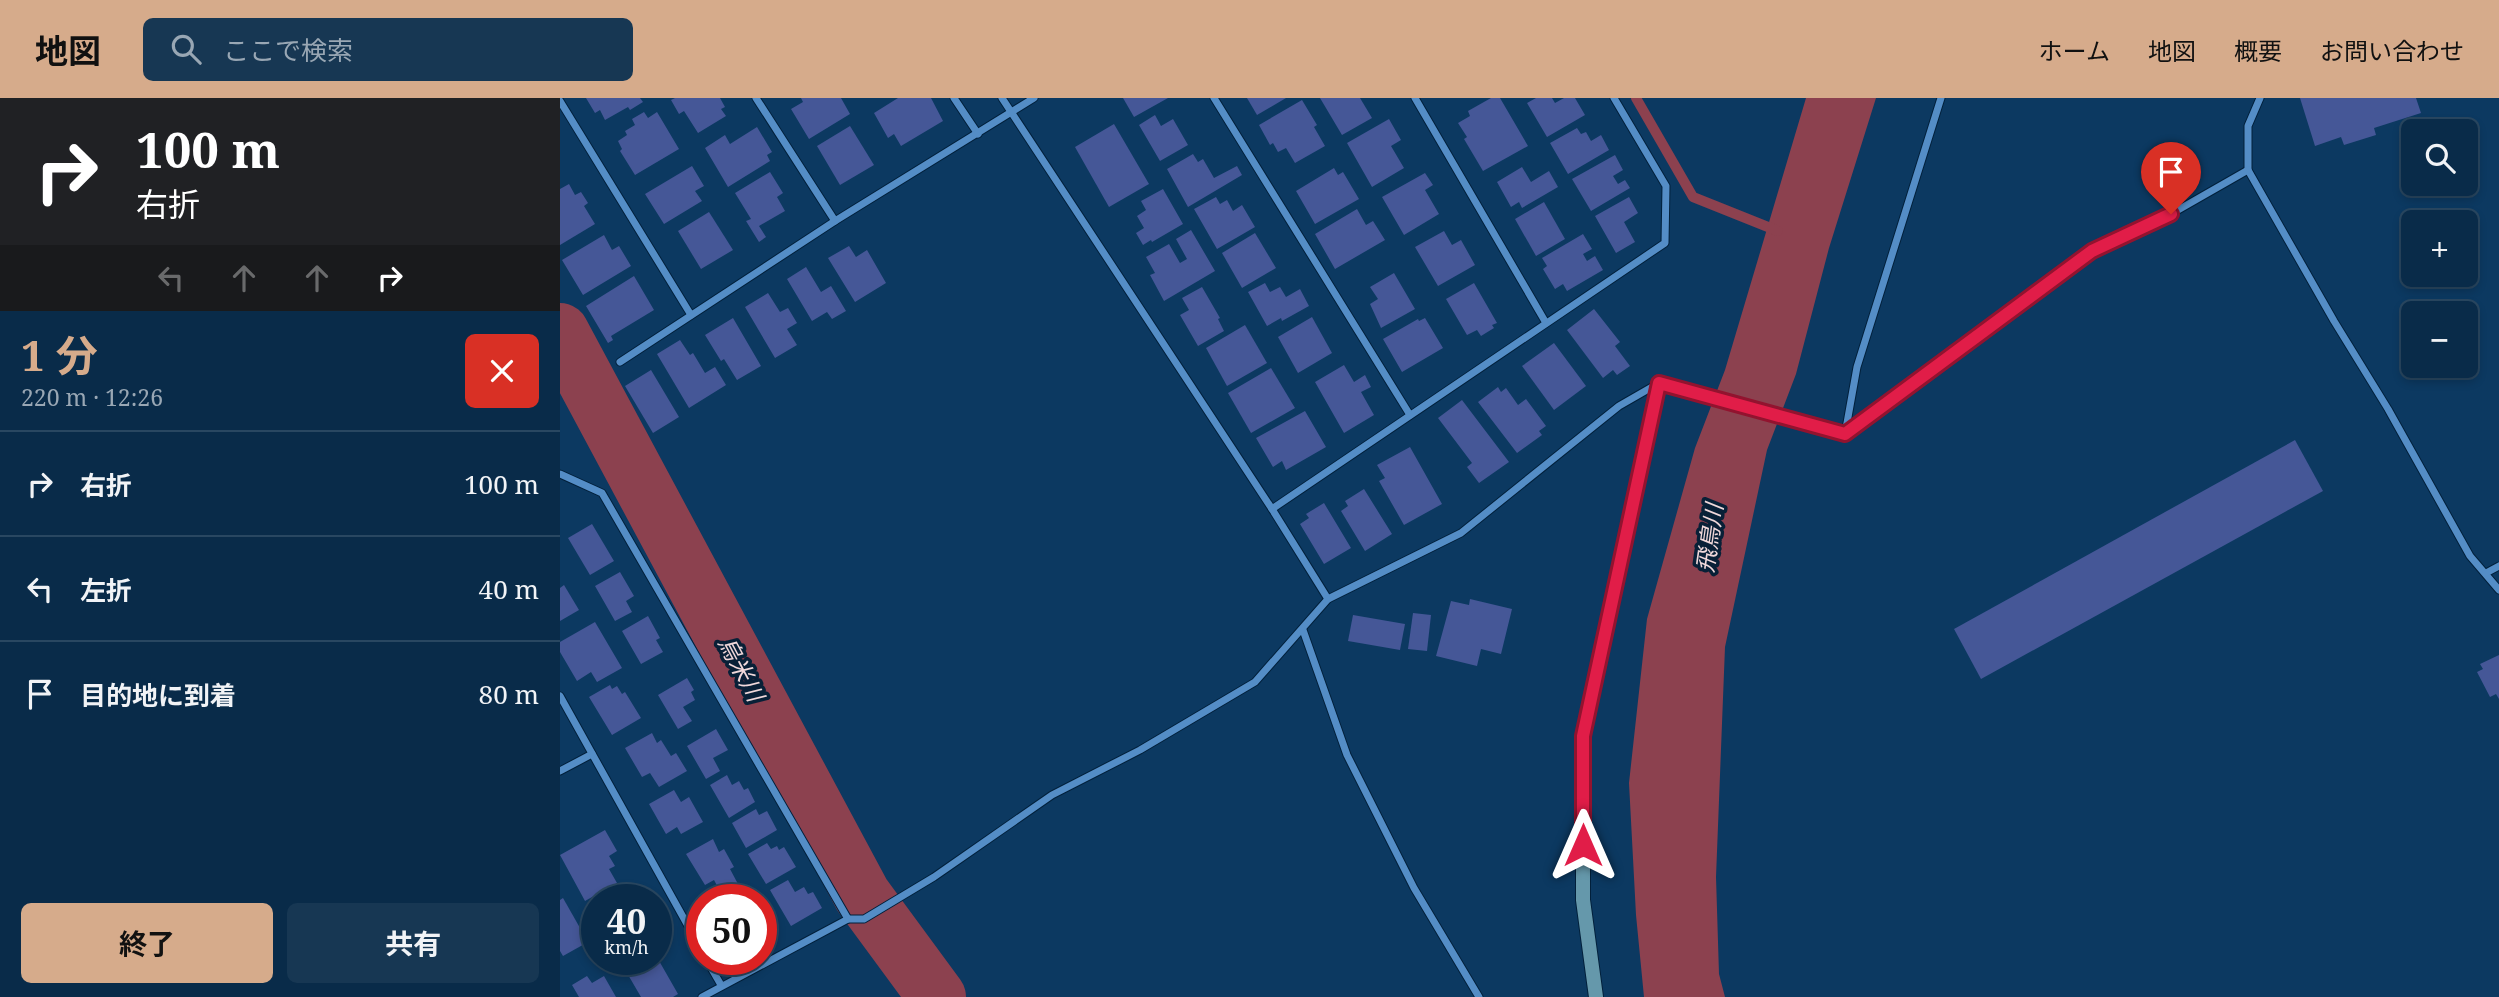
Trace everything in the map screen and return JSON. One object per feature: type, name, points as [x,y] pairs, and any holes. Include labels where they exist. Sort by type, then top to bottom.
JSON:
[{"type":"main road","points":[[1596,997],[1583,900],[1583,736],[1665,384]]},
{"type":"street","points":[[757,98],[835,221]]},
{"type":"street","points":[[954,98],[978,134]]},
{"type":"street","points":[[1002,98],[1272,509],[1328,599]]},
{"type":"street","points":[[620,362],[835,221],[1034,98]]},
{"type":"street","points":[[1213,98],[1410,415]]},
{"type":"street","points":[[1416,98],[1546,323]]},
{"type":"street","points":[[1272,509],[1665,243],[1666,186],[1614,98]]},
{"type":"street","points":[[1845,434],[1857,367],[1941,98]]},
{"type":"street","points":[[2260,98],[2248,126],[2248,170],[2334,321],[2388,409],[2470,556],[2499,590]]},
{"type":"street","points":[[560,101],[691,315]]},
{"type":"street","points":[[702,997],[720,985],[848,919],[864,919],[934,877],[1052,796],[1140,750],[1255,682],[1328,599],[1461,533],[1619,406],[1665,384],[1845,434],[2092,251],[2171,214],[2248,170]]},
{"type":"street","points":[[560,474],[602,493],[848,919]]},
{"type":"street","points":[[2486,573],[2499,566]]},
{"type":"street","points":[[1303,629],[1347,755],[1414,888],[1479,997]]},
{"type":"street","points":[[560,696],[686,922]]},
{"type":"street","points":[[560,771],[593,754]]},
{"type":"street","points":[[715,975],[720,985]]},
{"type":"water","name":"飛鳥川","points":[[1806,98],[1876,98],[1829,248],[1796,374],[1767,450],[1725,647],[1716,877],[1719,974],[1725,997],[1644,997],[1636,915],[1629,783],[1647,619],[1695,448],[1725,370]]},
{"type":"building","points":[[586,98],[640,98],[643,102],[605,120],[600,110],[595,113]]},
{"type":"building","points":[[720,98],[725,107],[721,109],[726,116],[698,133],[684,111],[679,114],[671,100]]},
{"type":"building","points":[[801,98],[841,98],[850,114],[809,139],[791,109],[803,102]]},
{"type":"building","points":[[898,98],[931,98],[943,121],[901,146],[894,134],[888,138],[874,113]]},
{"type":"building","points":[[1123,98],[1168,98],[1134,117]]},
{"type":"building","points":[[1247,98],[1286,98],[1257,115]]},
{"type":"building","points":[[1320,98],[1360,98],[1372,118],[1342,135]]},
{"type":"building","points":[[1491,98],[1500,98],[1528,146],[1483,171],[1458,123],[1470,116],[1468,111]]},
{"type":"building","points":[[1536,98],[1552,98],[1555,103],[1564,98],[1575,98],[1585,115],[1547,137],[1527,103]]},
{"type":"building","points":[[2300,98],[2416,98],[2421,113],[2374,128],[2376,135],[2344,145],[2341,137],[2315,146]]},
{"type":"building","points":[[1302,100],[1317,125],[1314,127],[1325,146],[1295,163],[1286,148],[1278,152],[1273,143],[1270,145],[1259,125]]},
{"type":"building","points":[[644,112],[648,118],[657,112],[679,149],[635,175],[620,151],[622,149],[618,141],[627,135],[625,131],[635,125],[632,119]]},
{"type":"building","points":[[1155,115],[1161,126],[1173,119],[1188,145],[1160,161],[1139,125]]},
{"type":"building","points":[[1389,119],[1401,140],[1391,146],[1404,168],[1372,187],[1347,143]]},
{"type":"building","points":[[1114,124],[1149,184],[1109,207],[1075,147]]},
{"type":"building","points":[[850,126],[874,165],[840,185],[817,146]]},
{"type":"building","points":[[757,127],[772,152],[767,155],[770,161],[728,187],[705,148],[725,135],[730,144]]},
{"type":"building","points":[[1577,128],[1581,134],[1586,132],[1591,141],[1601,135],[1609,150],[1568,174],[1550,143]]},
{"type":"building","points":[[1193,154],[1198,162],[1203,159],[1214,178],[1237,166],[1242,175],[1188,207],[1167,169]]},
{"type":"building","points":[[1615,155],[1623,170],[1613,176],[1618,184],[1625,180],[1630,188],[1591,211],[1572,179]]},
{"type":"building","points":[[692,166],[704,186],[695,191],[702,201],[664,224],[645,194]]},
{"type":"building","points":[[1522,167],[1531,182],[1549,171],[1558,187],[1522,208],[1519,202],[1511,207],[1497,182]]},
{"type":"building","points":[[1334,168],[1338,175],[1343,172],[1359,199],[1315,224],[1296,191]]},
{"type":"building","points":[[770,172],[783,193],[777,197],[785,211],[759,226],[766,237],[759,242],[746,221],[751,219],[735,193]]},
{"type":"building","points":[[1425,173],[1433,185],[1425,190],[1439,214],[1404,235],[1382,197]]},
{"type":"building","points":[[569,184],[575,195],[581,192],[588,203],[584,206],[595,224],[560,245],[560,189]]},
{"type":"building","points":[[1163,189],[1183,224],[1143,245],[1136,233],[1144,228],[1137,216],[1146,210],[1141,201]]},
{"type":"building","points":[[1216,197],[1220,204],[1227,200],[1233,211],[1242,205],[1255,227],[1217,249],[1194,209]]},
{"type":"building","points":[[1629,197],[1638,213],[1624,222],[1635,242],[1616,253],[1595,216]]},
{"type":"building","points":[[1544,202],[1565,239],[1536,256],[1515,219]]},
{"type":"building","points":[[1357,209],[1366,225],[1373,221],[1385,240],[1335,269],[1315,234]]},
{"type":"building","points":[[709,212],[733,250],[701,269],[678,231]]},
{"type":"building","points":[[1191,230],[1215,271],[1164,301],[1150,275],[1155,273],[1146,257],[1169,244],[1180,263],[1187,259],[1176,239]]},
{"type":"building","points":[[1444,231],[1452,245],[1461,240],[1475,265],[1438,286],[1415,247]]},
{"type":"building","points":[[1255,233],[1276,268],[1242,288],[1222,253]]},
{"type":"building","points":[[1583,234],[1592,249],[1583,254],[1587,261],[1595,256],[1603,270],[1567,291],[1563,284],[1555,289],[1543,269],[1547,266],[1542,258]]},
{"type":"building","points":[[604,235],[612,250],[619,246],[631,266],[583,295],[562,260]]},
{"type":"building","points":[[849,246],[856,257],[867,250],[886,283],[855,302],[828,258]]},
{"type":"building","points":[[806,267],[821,292],[831,286],[846,311],[832,319],[827,312],[812,321],[787,279]]},
{"type":"building","points":[[1394,273],[1415,309],[1381,328],[1370,304],[1378,299],[1370,287]]},
{"type":"building","points":[[634,276],[654,310],[611,336],[613,340],[608,343],[586,306]]},
{"type":"building","points":[[1265,283],[1270,292],[1280,287],[1286,297],[1300,289],[1309,306],[1267,326],[1248,292]]},
{"type":"building","points":[[1474,283],[1497,323],[1481,336],[1477,330],[1467,335],[1446,299]]},
{"type":"building","points":[[1202,287],[1220,318],[1218,319],[1224,331],[1198,346],[1180,315],[1189,310],[1182,298]]},
{"type":"building","points":[[768,293],[780,312],[788,308],[797,323],[787,329],[797,345],[775,358],[745,307]]},
{"type":"building","points":[[1594,309],[1620,342],[1615,346],[1630,366],[1617,375],[1613,370],[1603,378],[1567,330]]},
{"type":"building","points":[[1312,317],[1332,353],[1298,373],[1278,337]]},
{"type":"building","points":[[733,318],[761,366],[737,380],[705,335]]},
{"type":"building","points":[[1425,318],[1443,348],[1402,372],[1383,339],[1418,319],[1419,321]]},
{"type":"building","points":[[1245,325],[1267,363],[1227,386],[1206,348]]},
{"type":"building","points":[[680,340],[690,355],[693,353],[705,373],[715,367],[726,385],[689,408],[657,354]]},
{"type":"building","points":[[1554,343],[1586,386],[1554,410],[1522,366]]},
{"type":"building","points":[[1344,365],[1354,382],[1365,375],[1371,387],[1361,392],[1374,415],[1344,433],[1315,382]]},
{"type":"building","points":[[1271,368],[1295,408],[1251,433],[1228,393]]},
{"type":"building","points":[[651,370],[679,417],[653,433],[625,386]]},
{"type":"building","points":[[1498,387],[1501,392],[1506,388],[1518,405],[1526,399],[1546,426],[1539,431],[1542,435],[1517,453],[1478,402]]},
{"type":"building","points":[[1462,400],[1509,462],[1479,483],[1467,467],[1472,463],[1438,418]]},
{"type":"building","points":[[1305,411],[1326,447],[1286,470],[1282,461],[1273,467],[1256,438]]},
{"type":"building","points":[[2295,440],[2323,491],[1981,679],[1954,629]]},
{"type":"building","points":[[1410,447],[1442,504],[1404,525],[1379,481],[1385,478],[1377,465]]},
{"type":"building","points":[[1364,489],[1392,534],[1365,551],[1341,511],[1348,506],[1345,501]]},
{"type":"building","points":[[1324,503],[1351,548],[1324,564],[1300,524],[1309,518],[1306,514]]},
{"type":"building","points":[[592,524],[614,561],[590,575],[568,538]]},
{"type":"building","points":[[620,572],[634,596],[626,601],[632,612],[615,621],[595,586]]},
{"type":"building","points":[[564,585],[579,610],[560,621],[560,588]]},
{"type":"building","points":[[1470,599],[1512,609],[1501,654],[1481,649],[1477,666],[1436,656],[1451,601],[1469,605]]},
{"type":"building","points":[[1413,613],[1431,615],[1427,651],[1408,649]]},
{"type":"building","points":[[1353,615],[1405,624],[1400,650],[1348,641]]},
{"type":"building","points":[[648,616],[660,638],[656,640],[663,652],[641,664],[622,631]]},
{"type":"building","points":[[595,622],[622,668],[597,682],[591,672],[577,681],[560,652],[560,642]]},
{"type":"building","points":[[2499,655],[2499,699],[2496,694],[2490,697],[2477,672],[2483,669],[2480,664]]},
{"type":"building","points":[[687,678],[694,690],[691,692],[695,700],[683,707],[692,721],[678,729],[658,695]]},
{"type":"building","points":[[610,685],[612,689],[617,686],[622,694],[625,692],[641,718],[612,735],[589,697]]},
{"type":"building","points":[[716,729],[728,750],[713,758],[720,771],[706,779],[687,746]]},
{"type":"building","points":[[652,733],[657,743],[661,740],[671,756],[676,753],[687,771],[659,787],[650,773],[642,777],[625,748]]},
{"type":"building","points":[[727,775],[732,785],[739,781],[744,790],[748,788],[755,802],[729,818],[710,785]]},
{"type":"building","points":[[674,790],[681,802],[689,797],[703,822],[681,834],[677,827],[666,834],[649,804]]},
{"type":"building","points":[[756,809],[759,815],[767,811],[777,830],[746,848],[732,823]]},
{"type":"building","points":[[605,830],[617,851],[609,856],[615,866],[609,869],[617,883],[581,884],[581,894],[560,855]]},
{"type":"building","points":[[713,839],[719,852],[724,849],[734,867],[730,869],[738,884],[716,884],[714,880],[704,884],[686,854]]},
{"type":"building","points":[[767,843],[771,849],[777,846],[779,850],[784,847],[796,867],[766,884],[748,854]]},
{"type":"building","points":[[788,880],[795,892],[804,887],[808,894],[813,892],[822,908],[791,926],[777,902],[777,886]]},
{"type":"building","points":[[563,898],[581,930],[581,946],[563,956],[560,951],[560,900]]},
{"type":"building","points":[[628,975],[667,975],[678,994],[673,997],[641,997]]},
{"type":"building","points":[[587,976],[592,983],[604,976],[616,997],[579,997],[572,985]]},
{"type":"waterway","points":[[1636,98],[1693,197],[1778,231]]},
{"type":"waterway","name":"烏米川","points":[[560,332],[862,895],[937,997]]},
{"type":"route","points":[[1583,845],[1583,736],[1659,383],[1845,434],[2092,251],[2171,214]]}]
